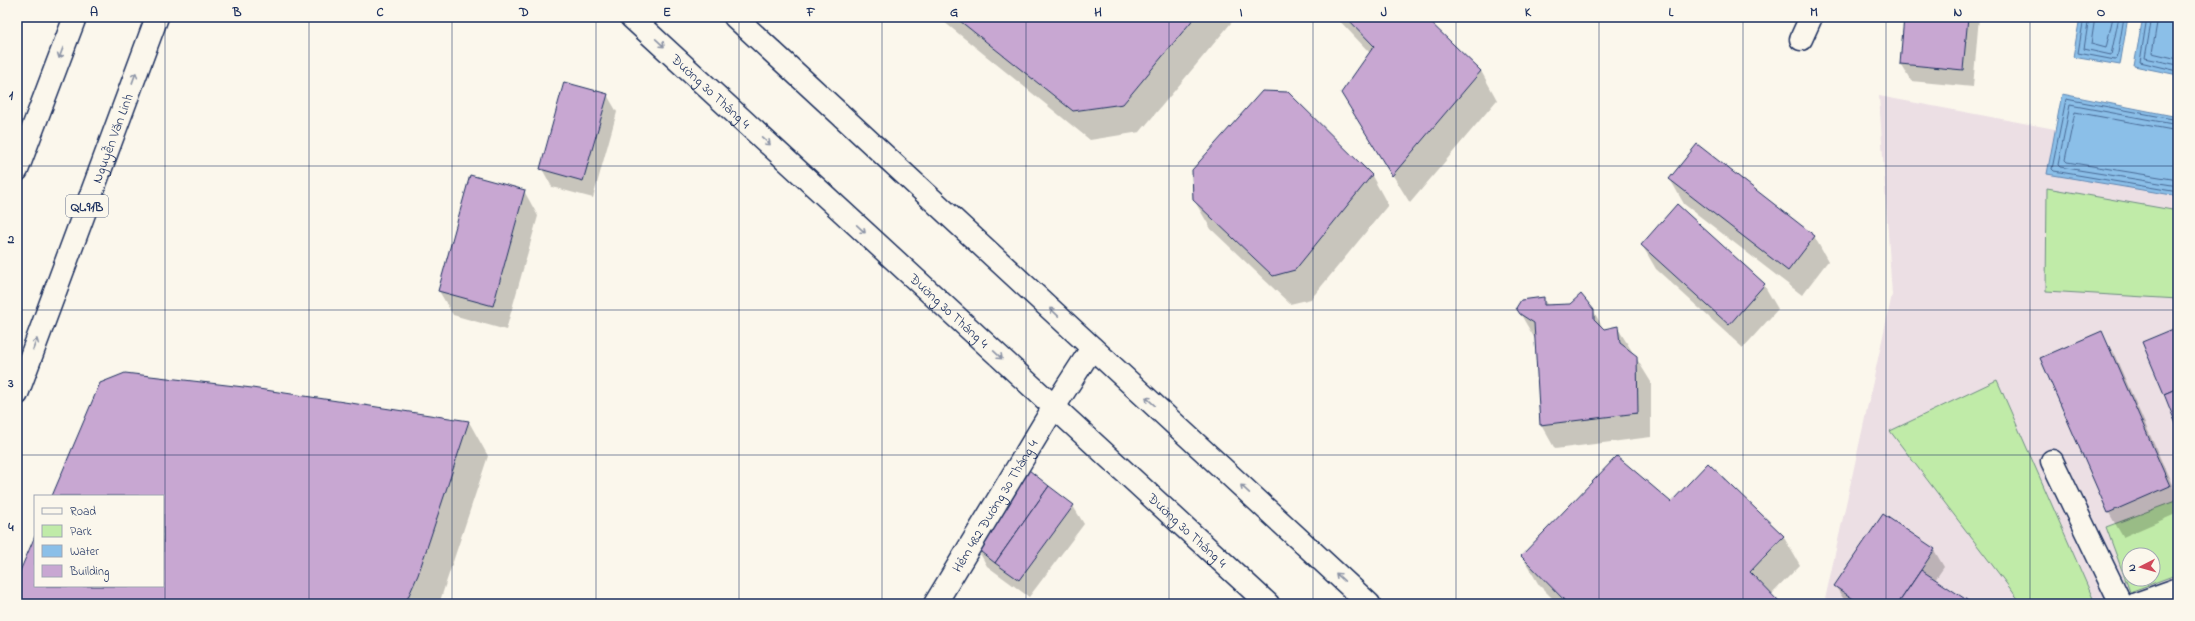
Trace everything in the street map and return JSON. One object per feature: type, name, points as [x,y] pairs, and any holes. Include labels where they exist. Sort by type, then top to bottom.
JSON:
[{"type":"main road","points":[[17,170],[75,17]]},
{"type":"main road","name":"Nguyễn Văn Linh","points":[[17,394],[157,17]]},
{"type":"main road","name":"Đường 30 Tháng 4","points":[[631,17],[1268,604]]},
{"type":"main road","points":[[734,17],[1369,604]]},
{"type":"main road","points":[[1801,39],[1810,17]]},
{"type":"main road","name":"Hẻm 482 Đường 30 Tháng 4","points":[[936,604],[1054,407],[1092,348]]},
{"type":"main road","points":[[2052,461],[2121,604]]},
{"type":"main road","points":[[2136,604],[2178,589]]},
{"type":"shaded area","points":[[1879,96],[2178,152],[2178,604],[1824,604],[1892,295]]},
{"type":"green space","points":[[2047,188],[2178,211],[2178,299],[2046,291]]},
{"type":"green space","points":[[1997,380],[2095,603],[2022,604],[1890,431]]},
{"type":"green space","points":[[2178,500],[2178,574],[2161,580],[2161,547],[2121,547],[2121,568],[2106,527]]},
{"type":"green space","points":[[2128,587],[2143,587],[2130,592]]},
{"type":"water","points":[[2080,17],[2128,17],[2120,65],[2073,57]]},
{"type":"water","points":[[2143,17],[2178,17],[2178,75],[2134,66]]},
{"type":"water","points":[[2062,94],[2178,117],[2178,196],[2047,174]]},
{"type":"building","points":[[955,17],[1195,17],[1123,104],[1073,111]]},
{"type":"building","points":[[1346,17],[1425,17],[1481,71],[1392,176],[1341,93],[1374,46]]},
{"type":"building","points":[[1904,17],[1968,17],[1963,70],[1900,64]]},
{"type":"building","points":[[564,82],[608,94],[583,181],[540,169]]},
{"type":"building","points":[[1262,91],[1288,92],[1372,175],[1295,270],[1273,276],[1193,200],[1192,170]]},
{"type":"building","points":[[1697,144],[1815,236],[1788,271],[1669,179]]},
{"type":"building","points":[[470,175],[525,190],[493,306],[438,291]]},
{"type":"building","points":[[1677,204],[1765,284],[1729,325],[1641,245]]},
{"type":"building","points":[[1581,294],[1594,310],[1594,319],[1604,329],[1618,326],[1620,343],[1637,356],[1638,413],[1540,425],[1534,323],[1520,314],[1516,308],[1521,300],[1544,297],[1544,305],[1570,304]]},
{"type":"building","points":[[2178,327],[2178,388],[2164,394],[2142,342]]},
{"type":"building","points":[[2102,331],[2170,486],[2108,513],[2040,358]]},
{"type":"building","points":[[125,373],[252,388],[469,421],[418,575],[405,604],[17,604],[17,578],[34,538],[34,587],[164,587],[164,495],[52,495],[100,383]]},
{"type":"building","points":[[2178,388],[2178,429],[2164,394]]},
{"type":"building","points":[[1617,456],[1671,502],[1708,463],[1784,536],[1750,572],[1781,604],[1568,604],[1521,556]]},
{"type":"building","points":[[1029,470],[1049,486],[995,563],[976,548]]},
{"type":"building","points":[[1049,486],[1074,505],[1019,580],[995,563]]},
{"type":"building","points":[[1883,514],[1935,549],[1898,604],[1861,604],[1834,586]]},
{"type":"building","points":[[1921,570],[1973,604],[1898,604]]}]
